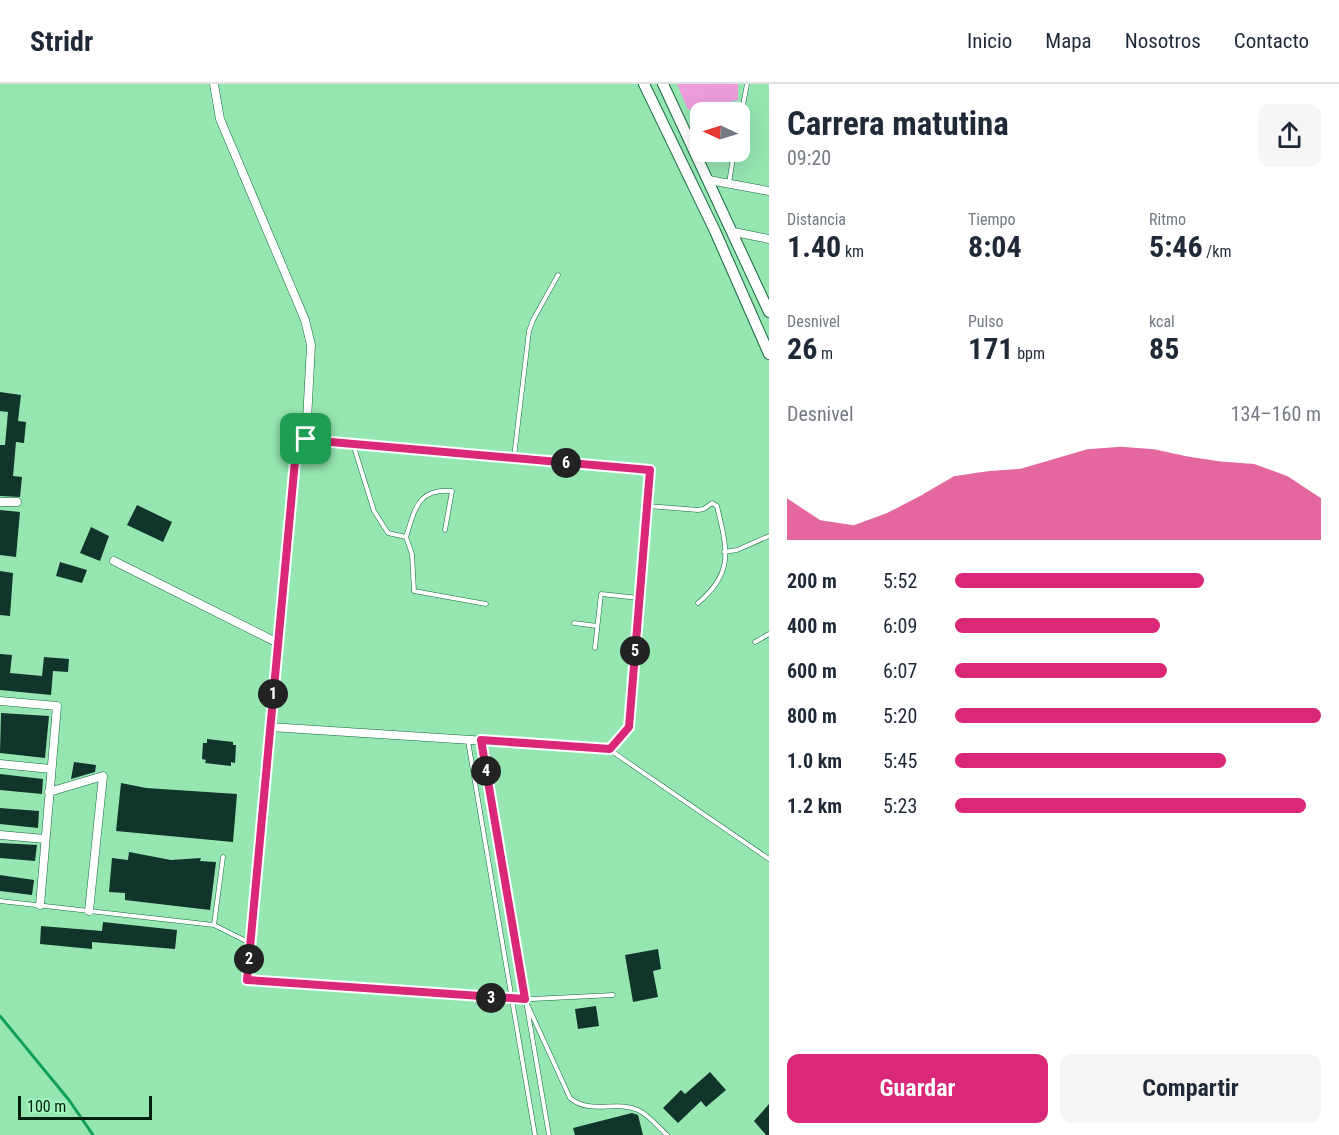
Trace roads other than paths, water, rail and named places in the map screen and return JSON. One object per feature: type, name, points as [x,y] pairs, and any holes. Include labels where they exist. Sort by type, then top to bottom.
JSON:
[{"type":"main road","points":[[644,84],[716,231],[769,354]]},
{"type":"main road","points":[[663,84],[710,180],[769,312]]},
{"type":"street","points":[[214,84],[220,120],[305,320],[311,345],[306,439],[650,470],[629,727],[610,749],[270,727]]},
{"type":"street","points":[[710,180],[769,191]]},
{"type":"street","points":[[734,232],[769,239]]},
{"type":"street","points":[[0,502],[16,502]]},
{"type":"street","points":[[114,561],[278,643]]},
{"type":"street","points":[[0,701],[57,706],[40,905]]},
{"type":"street","points":[[0,764],[51,769]]},
{"type":"street","points":[[50,792],[103,776],[90,911]]},
{"type":"street","points":[[0,835],[45,839]]},
{"type":"lane","points":[[744,102],[747,84]]},
{"type":"lane","points":[[729,184],[732,162]]},
{"type":"lane","points":[[514,458],[529,331],[558,275]]},
{"type":"lane","points":[[306,439],[297,439],[247,980],[512,1000],[614,995]]},
{"type":"lane","points":[[352,444],[374,511],[388,533],[406,537]]},
{"type":"lane","points":[[445,530],[452,491],[434,490],[425,496],[416,507],[406,537],[412,554],[414,591],[486,604]]},
{"type":"lane","points":[[647,506],[698,510],[714,503],[722,529],[724,574],[712,591],[698,603]]},
{"type":"lane","points":[[724,552],[737,550],[769,536]]},
{"type":"lane","points":[[595,648],[601,594],[639,598]]},
{"type":"lane","points":[[574,623],[597,626]]},
{"type":"lane","points":[[755,642],[769,634]]},
{"type":"lane","points":[[467,740],[535,1135]]},
{"type":"lane","points":[[481,740],[549,1135]]},
{"type":"lane","points":[[610,749],[769,859]]},
{"type":"lane","points":[[214,925],[223,857]]},
{"type":"lane","points":[[0,901],[214,925],[250,943]]},
{"type":"lane","points":[[525,999],[570,1098],[589,1107],[636,1109],[667,1135]]},
{"type":"waterway","points":[[0,1016],[69,1100],[93,1135]]}]
